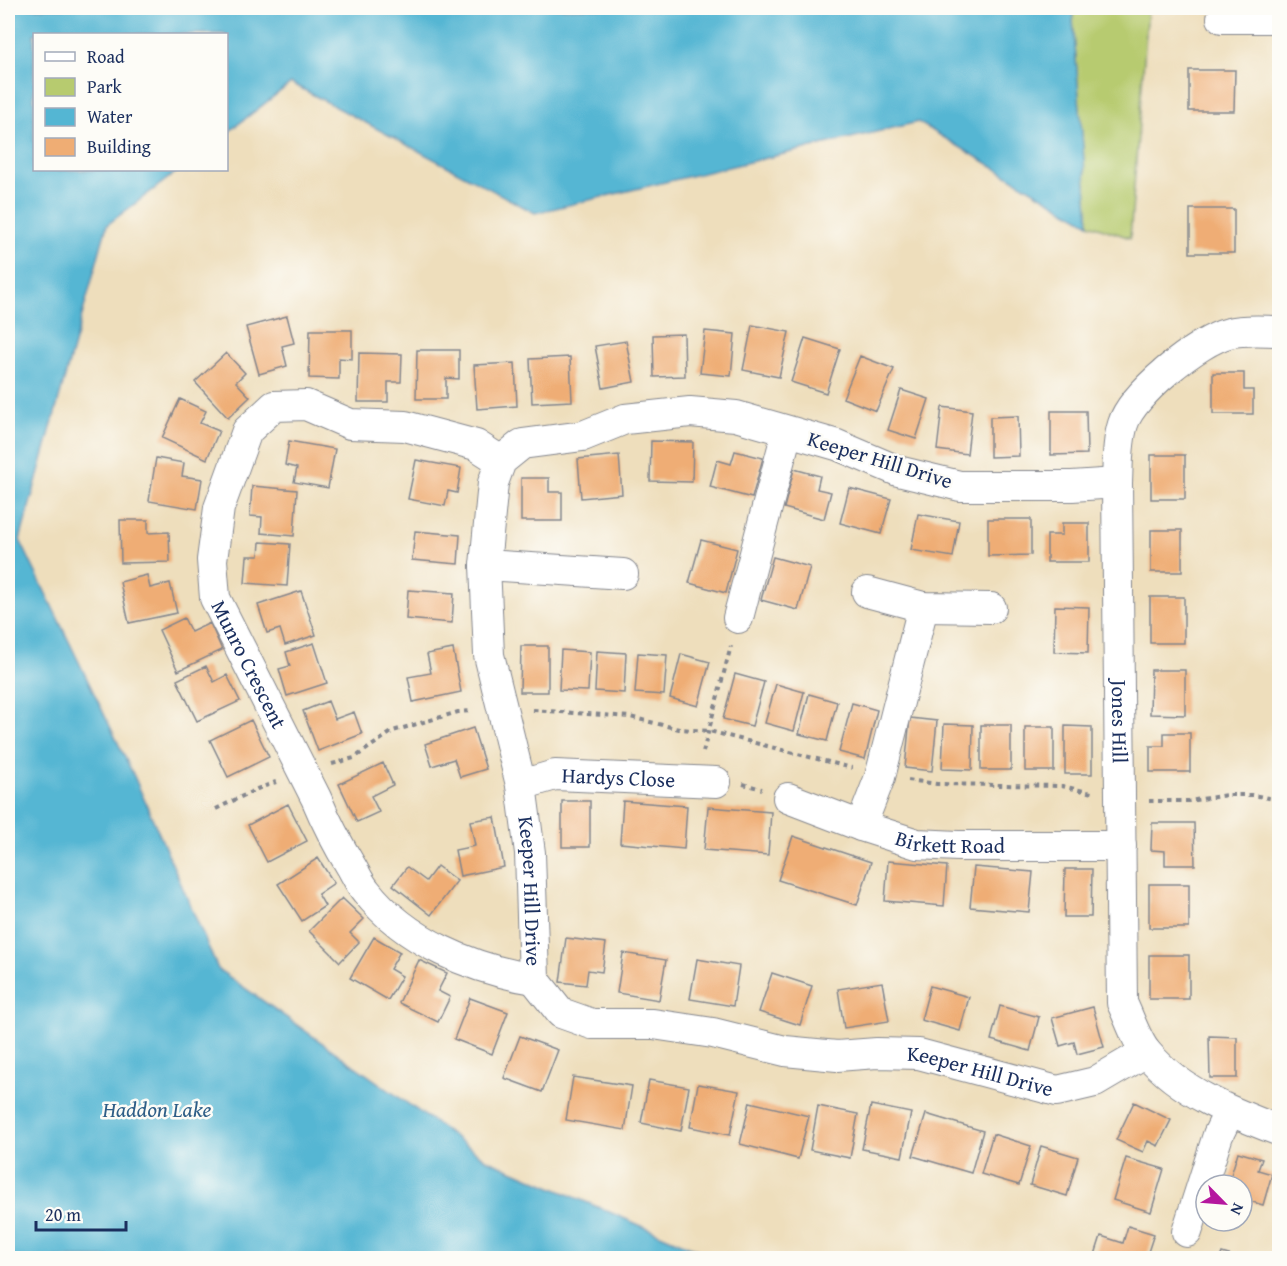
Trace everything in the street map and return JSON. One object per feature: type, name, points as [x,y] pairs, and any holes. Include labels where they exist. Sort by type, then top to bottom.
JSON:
[{"type":"street","points":[[1222,18],[1280,18]]},
{"type":"street","name":"Jones Hill","points":[[1280,330],[1228,333],[1198,348],[1148,387],[1124,422],[1118,451],[1117,483],[1122,1003],[1146,1052],[1179,1082],[1230,1112],[1280,1131]]},
{"type":"street","name":"Munro Crescent","points":[[501,461],[476,445],[405,426],[350,424],[306,405],[274,406],[247,431],[219,508],[212,560],[215,598],[316,798],[328,828],[365,891],[402,927],[439,949],[502,974],[534,979]]},
{"type":"street","name":"Keeper Hill Drive","points":[[1117,483],[1072,486],[960,486],[898,471],[837,446],[736,416],[690,412],[625,419],[583,436],[522,444],[501,461],[493,483],[485,565],[489,655],[521,784],[530,853],[534,979],[561,1013],[592,1024],[653,1024],[713,1033],[785,1051],[837,1056],[877,1053],[919,1054],[1057,1091],[1095,1082],[1146,1052]]},
{"type":"street","name":"Keeper Hill Drive","points":[[738,618],[787,432]]},
{"type":"street","points":[[485,565],[623,574]]},
{"type":"street","points":[[867,592],[923,607],[991,608]]},
{"type":"street","points":[[861,826],[880,777],[923,607]]},
{"type":"street","name":"Hardys Close","points":[[521,784],[555,776],[705,782]]},
{"type":"street","name":"Birkett Road","points":[[788,798],[861,826],[917,844],[1120,846]]},
{"type":"street","points":[[1187,1232],[1218,1136],[1230,1112]]},
{"type":"path","points":[[738,618],[705,782],[753,785],[788,798]]},
{"type":"path","points":[[1120,801],[1189,801],[1227,795],[1252,795],[1280,800]]},
{"type":"green space","points":[[1072,8],[1148,8],[1130,238],[1089,224]]},
{"type":"water","name":"Haddon Lake","points":[[8,8],[1072,8],[1089,224],[918,122],[535,213],[291,83],[228,132],[228,33],[33,33],[33,171],[178,171],[107,225],[20,540],[134,776],[218,969],[486,1159],[716,1258],[8,1258]]},
{"type":"building","points":[[1189,70],[1235,70],[1234,111],[1189,111]]},
{"type":"building","points":[[1190,209],[1234,209],[1234,253],[1190,253]]},
{"type":"building","points":[[287,316],[294,343],[282,346],[287,366],[259,374],[246,327]]},
{"type":"building","points":[[752,325],[789,332],[779,377],[743,370]]},
{"type":"building","points":[[310,330],[352,330],[352,359],[339,358],[339,379],[309,378]]},
{"type":"building","points":[[705,331],[735,334],[731,376],[700,373]]},
{"type":"building","points":[[684,334],[685,376],[654,377],[653,335]]},
{"type":"building","points":[[805,338],[840,349],[826,393],[791,382]]},
{"type":"building","points":[[626,341],[634,382],[603,388],[595,346]]},
{"type":"building","points":[[417,350],[459,350],[459,379],[446,378],[446,399],[416,399]]},
{"type":"building","points":[[226,353],[245,373],[236,382],[250,397],[228,418],[195,382]]},
{"type":"building","points":[[359,353],[402,354],[401,382],[388,382],[388,402],[358,402]]},
{"type":"building","points":[[860,356],[894,369],[876,411],[843,398]]},
{"type":"building","points":[[570,357],[572,401],[532,403],[530,359]]},
{"type":"building","points":[[515,363],[517,406],[477,409],[474,365]]},
{"type":"building","points":[[1213,373],[1244,373],[1244,390],[1253,390],[1253,414],[1213,414]]},
{"type":"building","points":[[901,390],[929,399],[916,439],[888,430]]},
{"type":"building","points":[[180,399],[206,411],[200,423],[219,431],[207,459],[162,438]]},
{"type":"building","points":[[942,407],[972,411],[967,454],[937,450]]},
{"type":"building","points":[[1051,411],[1086,411],[1087,454],[1051,455]]},
{"type":"building","points":[[1018,416],[1019,456],[990,457],[990,417]]},
{"type":"building","points":[[289,441],[335,449],[328,488],[294,482],[297,468],[285,465]]},
{"type":"building","points":[[651,441],[693,442],[692,482],[650,481]]},
{"type":"building","points":[[735,451],[763,458],[752,498],[710,487],[717,460],[731,464]]},
{"type":"building","points":[[619,455],[622,494],[581,498],[578,459]]},
{"type":"building","points":[[1151,455],[1185,455],[1185,499],[1151,499]]},
{"type":"building","points":[[156,458],[184,463],[182,476],[202,479],[197,509],[149,501]]},
{"type":"building","points":[[416,460],[461,468],[457,493],[448,491],[445,506],[408,499]]},
{"type":"building","points":[[794,469],[820,476],[817,489],[831,492],[824,519],[784,508]]},
{"type":"building","points":[[521,478],[549,478],[549,492],[562,492],[562,521],[521,521]]},
{"type":"building","points":[[252,486],[297,490],[294,536],[261,533],[262,517],[250,516]]},
{"type":"building","points":[[849,488],[891,499],[881,534],[840,523]]},
{"type":"building","points":[[918,514],[959,521],[953,557],[911,550]]},
{"type":"building","points":[[988,519],[1031,519],[1031,555],[988,556]]},
{"type":"building","points":[[120,520],[148,520],[148,533],[169,532],[170,562],[121,563]]},
{"type":"building","points":[[1062,523],[1089,523],[1089,562],[1047,562],[1047,535],[1062,535]]},
{"type":"building","points":[[1151,530],[1182,530],[1182,572],[1151,572]]},
{"type":"building","points":[[415,531],[460,535],[458,564],[412,560]]},
{"type":"building","points":[[701,540],[737,549],[726,593],[689,583]]},
{"type":"building","points":[[260,542],[290,544],[287,586],[245,583],[247,556],[259,556]]},
{"type":"building","points":[[773,557],[810,567],[798,610],[761,600]]},
{"type":"building","points":[[147,575],[150,588],[170,583],[177,613],[129,623],[120,582]]},
{"type":"building","points":[[408,590],[454,593],[452,623],[406,619]]},
{"type":"building","points":[[301,591],[316,635],[285,645],[280,629],[267,633],[258,605]]},
{"type":"building","points":[[1150,597],[1184,597],[1184,643],[1150,643]]},
{"type":"building","points":[[1055,606],[1089,607],[1088,653],[1054,652]]},
{"type":"building","points":[[184,618],[191,632],[210,623],[222,650],[178,671],[159,630]]},
{"type":"building","points":[[314,643],[327,683],[287,696],[279,669],[290,666],[286,652]]},
{"type":"building","points":[[521,646],[548,646],[548,692],[520,692]]},
{"type":"building","points":[[453,649],[461,692],[413,702],[408,677],[431,673],[427,654]]},
{"type":"building","points":[[561,650],[590,652],[588,691],[559,690]]},
{"type":"building","points":[[597,651],[626,653],[624,693],[595,691]]},
{"type":"building","points":[[638,653],[667,655],[664,695],[635,693]]},
{"type":"building","points":[[681,654],[710,662],[698,706],[670,698]]},
{"type":"building","points":[[206,666],[214,682],[227,675],[240,701],[197,721],[177,680]]},
{"type":"building","points":[[1151,670],[1185,670],[1185,715],[1150,714]]},
{"type":"building","points":[[735,674],[764,682],[752,726],[723,719]]},
{"type":"building","points":[[776,684],[804,692],[794,731],[765,723]]},
{"type":"building","points":[[809,694],[837,702],[827,741],[799,734]]},
{"type":"building","points":[[328,701],[335,719],[354,712],[362,734],[318,751],[303,711]]},
{"type":"building","points":[[852,703],[877,710],[865,759],[839,752]]},
{"type":"building","points":[[910,718],[937,721],[932,771],[905,768]]},
{"type":"building","points":[[251,720],[269,757],[228,777],[210,740]]},
{"type":"building","points":[[944,724],[973,725],[972,770],[942,769]]},
{"type":"building","points":[[981,725],[1011,725],[1011,770],[981,770]]},
{"type":"building","points":[[1065,726],[1092,727],[1092,774],[1065,774]]},
{"type":"building","points":[[1025,727],[1054,727],[1054,771],[1025,771]]},
{"type":"building","points":[[473,728],[486,769],[460,777],[454,759],[432,766],[425,744]]},
{"type":"building","points":[[1164,733],[1190,733],[1190,772],[1150,772],[1150,746],[1164,746]]},
{"type":"building","points":[[383,763],[393,785],[371,796],[379,812],[357,822],[339,784]]},
{"type":"building","points":[[562,801],[590,801],[590,847],[562,847]]},
{"type":"building","points":[[623,801],[687,806],[684,849],[620,843]]},
{"type":"building","points":[[288,804],[307,841],[267,862],[248,825]]},
{"type":"building","points":[[708,807],[771,812],[768,855],[704,850]]},
{"type":"building","points":[[495,817],[504,867],[460,876],[455,850],[475,846],[470,821]]},
{"type":"building","points":[[1152,823],[1194,823],[1195,865],[1165,865],[1165,851],[1151,850]]},
{"type":"building","points":[[793,836],[871,862],[857,905],[778,880]]},
{"type":"building","points":[[318,858],[334,883],[318,894],[325,906],[302,921],[278,884]]},
{"type":"building","points":[[888,861],[947,866],[944,906],[885,901]]},
{"type":"building","points":[[437,866],[457,881],[431,915],[393,885],[407,867],[426,881]]},
{"type":"building","points":[[974,867],[1033,872],[1029,912],[970,907]]},
{"type":"building","points":[[1065,869],[1092,869],[1091,917],[1064,917]]},
{"type":"building","points":[[1149,884],[1189,884],[1189,928],[1149,928]]},
{"type":"building","points":[[342,898],[364,919],[350,933],[359,942],[340,962],[309,931]]},
{"type":"building","points":[[374,937],[400,952],[390,969],[402,976],[388,1000],[350,978]]},
{"type":"building","points":[[566,938],[606,943],[602,972],[588,970],[586,985],[560,982]]},
{"type":"building","points":[[623,953],[666,960],[659,1000],[617,993]]},
{"type":"building","points":[[1149,955],[1189,955],[1189,999],[1149,999]]},
{"type":"building","points":[[697,959],[739,966],[733,1006],[690,999]]},
{"type":"building","points":[[419,960],[447,973],[438,991],[450,997],[438,1022],[399,1003]]},
{"type":"building","points":[[772,973],[812,986],[800,1025],[759,1012]]},
{"type":"building","points":[[882,982],[889,1021],[844,1028],[838,989]]},
{"type":"building","points":[[930,986],[969,997],[960,1031],[921,1020]]},
{"type":"building","points":[[470,998],[508,1012],[492,1054],[454,1039]]},
{"type":"building","points":[[1000,1006],[1039,1017],[1030,1051],[991,1040]]},
{"type":"building","points":[[1093,1007],[1104,1047],[1077,1054],[1074,1042],[1060,1046],[1052,1018]]},
{"type":"building","points":[[520,1036],[558,1050],[542,1092],[504,1078]]},
{"type":"building","points":[[1209,1036],[1237,1037],[1237,1078],[1210,1078]]},
{"type":"building","points":[[573,1077],[632,1086],[625,1130],[566,1120]]},
{"type":"building","points":[[649,1080],[689,1087],[681,1131],[641,1123]]},
{"type":"building","points":[[698,1084],[739,1091],[730,1135],[690,1127]]},
{"type":"building","points":[[750,1102],[809,1116],[798,1159],[740,1144]]},
{"type":"building","points":[[1134,1102],[1171,1120],[1158,1146],[1148,1141],[1143,1152],[1116,1140]]},
{"type":"building","points":[[871,1105],[911,1113],[902,1157],[862,1149]]},
{"type":"building","points":[[818,1106],[858,1114],[850,1158],[810,1150]]},
{"type":"building","points":[[926,1114],[983,1131],[971,1173],[913,1156]]},
{"type":"building","points":[[993,1134],[1031,1146],[1019,1185],[981,1174]]},
{"type":"building","points":[[1041,1146],[1078,1157],[1067,1196],[1030,1185]]},
{"type":"building","points":[[1238,1152],[1262,1159],[1258,1170],[1272,1174],[1263,1205],[1254,1202],[1254,1173],[1232,1173]]},
{"type":"building","points":[[1126,1158],[1164,1169],[1151,1212],[1113,1200]]},
{"type":"building","points":[[1128,1226],[1154,1234],[1146,1258],[1094,1258],[1101,1236],[1123,1243]]},
{"type":"building","points":[[1222,1253],[1239,1258],[1220,1258]]}]
